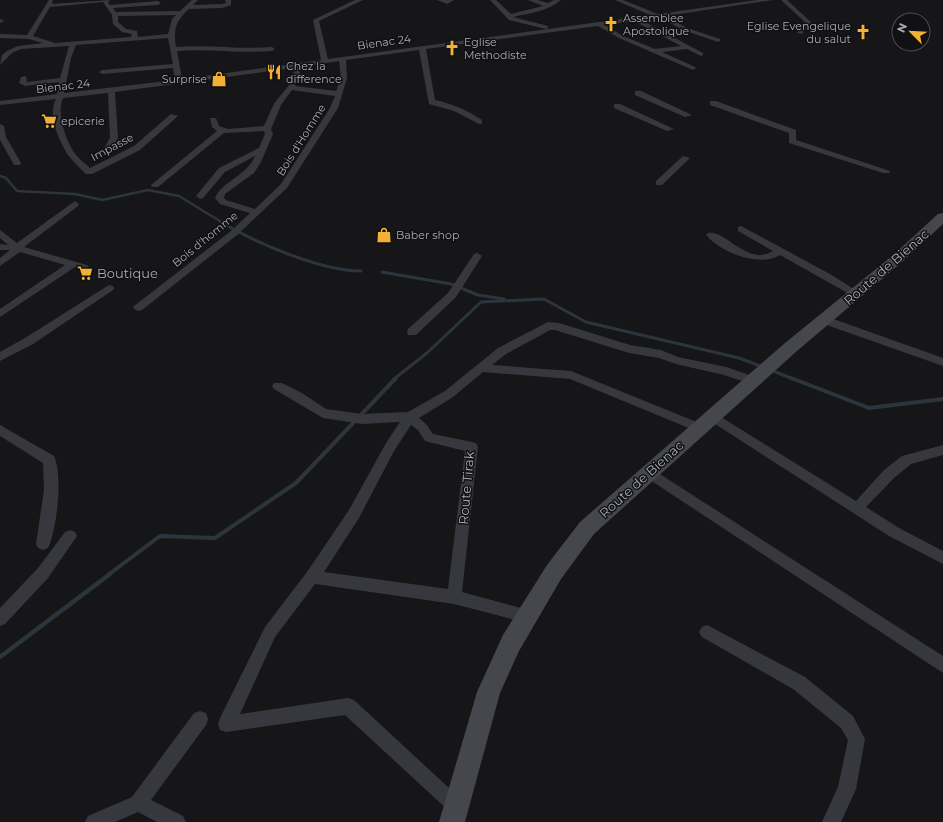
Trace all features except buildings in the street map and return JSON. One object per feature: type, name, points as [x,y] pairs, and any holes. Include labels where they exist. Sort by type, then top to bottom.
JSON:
[{"type":"main road","name":"Route de Bienac","points":[[454,814],[489,692],[511,643],[554,572],[587,528],[649,472],[943,217]]},
{"type":"street","points":[[29,37],[51,0]]},
{"type":"street","points":[[104,0],[116,14],[182,13]]},
{"type":"street","points":[[47,6],[108,0]]},
{"type":"street","points":[[179,82],[171,36],[175,19],[195,0]]},
{"type":"street","points":[[188,7],[222,6],[229,4],[228,0]]},
{"type":"street","points":[[325,61],[316,20],[360,0]]},
{"type":"street","points":[[440,0],[448,2],[450,0]]},
{"type":"street","points":[[493,0],[510,16],[511,19],[552,29]]},
{"type":"street","points":[[531,0],[550,6]]},
{"type":"street","points":[[510,16],[550,6],[558,0]]},
{"type":"street","points":[[618,0],[657,15],[685,29],[718,40]]},
{"type":"street","name":"Bienac 24","points":[[0,103],[179,82],[342,58],[770,0]]},
{"type":"street","points":[[784,0],[808,22],[800,33]]},
{"type":"street","points":[[109,7],[158,3]]},
{"type":"street","points":[[116,14],[115,23],[124,31],[135,32],[134,40]]},
{"type":"street","points":[[635,19],[701,54]]},
{"type":"street","points":[[600,24],[621,37],[693,68]]},
{"type":"street","points":[[0,36],[29,37],[55,45]]},
{"type":"street","points":[[0,63],[7,52],[13,49],[171,36]]},
{"type":"street","points":[[60,97],[68,58],[73,45]]},
{"type":"street","points":[[174,49],[196,47],[248,51],[272,49]]},
{"type":"street","points":[[422,47],[432,102],[447,105],[465,112],[479,122]]},
{"type":"street","points":[[657,52],[687,47]]},
{"type":"street","name":"Bois d'Homme","points":[[284,186],[334,108],[344,78],[342,58]]},
{"type":"street","points":[[256,212],[223,202],[219,198],[222,193],[251,171],[263,149],[269,134],[267,129],[280,100],[291,88],[296,76],[296,65]]},
{"type":"street","points":[[102,72],[176,66]]},
{"type":"street","points":[[24,77],[23,83],[26,84],[64,80]]},
{"type":"street","points":[[291,88],[339,94]]},
{"type":"street","points":[[108,148],[114,138],[111,91]]},
{"type":"street","points":[[638,93],[688,115]]},
{"type":"street","name":"Impasse","points":[[60,97],[57,103],[56,116],[60,128],[72,155],[89,172],[137,148],[174,116]]},
{"type":"street","points":[[713,103],[793,132],[792,141],[886,171]]},
{"type":"street","points":[[617,106],[670,129]]},
{"type":"street","points":[[213,120],[216,126],[222,131],[229,133],[258,128],[267,129]]},
{"type":"street","points":[[0,126],[2,137],[17,163]]},
{"type":"street","points":[[155,185],[222,131]]},
{"type":"street","points":[[200,196],[222,170],[263,149]]},
{"type":"street","points":[[659,183],[686,158]]},
{"type":"street","name":"Bois d'homme","points":[[138,308],[234,233],[284,186]]},
{"type":"street","points":[[0,263],[75,204]]},
{"type":"street","points":[[741,229],[779,252],[806,264],[855,293]]},
{"type":"street","points":[[0,233],[18,248]]},
{"type":"street","points":[[711,235],[728,246],[755,258],[773,258],[779,252]]},
{"type":"street","points":[[0,247],[18,248],[84,267]]},
{"type":"street","points":[[412,332],[452,295],[477,256]]},
{"type":"street","points":[[0,314],[73,264]]},
{"type":"street","points":[[0,357],[29,341],[109,288]]},
{"type":"street","points":[[825,320],[943,362]]},
{"type":"street","points":[[454,814],[348,706],[226,724],[270,632],[312,577],[354,514],[390,447],[410,417],[449,394],[502,351],[548,326],[555,326],[629,349],[654,352],[676,360],[726,371],[763,373]]},
{"type":"street","points":[[481,368],[571,375],[707,422],[857,508],[894,532],[943,558]]},
{"type":"street","points":[[278,386],[298,396],[323,413],[362,419],[410,417]]},
{"type":"street","name":"Route Tirak","points":[[410,417],[422,427],[429,438],[472,447],[454,596]]},
{"type":"street","points":[[0,430],[48,460],[51,469],[49,516],[43,544]]},
{"type":"street","points":[[857,508],[889,474],[907,460],[943,450]]},
{"type":"street","points":[[649,472],[943,665]]},
{"type":"street","points":[[0,618],[43,573],[70,536]]},
{"type":"street","points":[[312,577],[454,596],[527,616]]},
{"type":"street","points":[[707,632],[799,683],[847,722],[854,731],[857,738],[847,789],[831,822]]},
{"type":"street","points":[[94,822],[138,803],[200,719]]},
{"type":"street","points":[[138,803],[177,822]]},
{"type":"waterway","points":[[0,176],[6,178],[17,191],[75,194],[102,200],[148,190],[179,196],[223,223]]},
{"type":"waterway","points":[[221,222],[252,239],[308,261],[345,270],[361,271]]},
{"type":"waterway","points":[[382,272],[451,284],[478,295],[504,299]]},
{"type":"waterway","points":[[394,379],[427,353],[481,302],[544,299],[586,322],[739,358],[763,367]]},
{"type":"waterway","points":[[771,370],[793,379]]},
{"type":"waterway","points":[[108,575],[160,536],[215,538],[296,483],[396,378]]},
{"type":"waterway","points":[[791,378],[869,408],[943,399]]},
{"type":"waterway","points":[[0,657],[110,574]]},
{"type":"place","name":"Assemblee Apostolique","points":[[611,24]]},
{"type":"place","name":"Eglise Evengelique du salut","points":[[863,32]]},
{"type":"place","name":"Eglise Methodiste","points":[[452,48]]},
{"type":"place","name":"Chez la difference","points":[[274,72]]},
{"type":"place","name":"Surprise","points":[[219,79]]},
{"type":"place","name":"epicerie","points":[[49,121]]},
{"type":"place","name":"Baber shop","points":[[384,235]]},
{"type":"place","name":"Boutique","points":[[85,273]]}]
